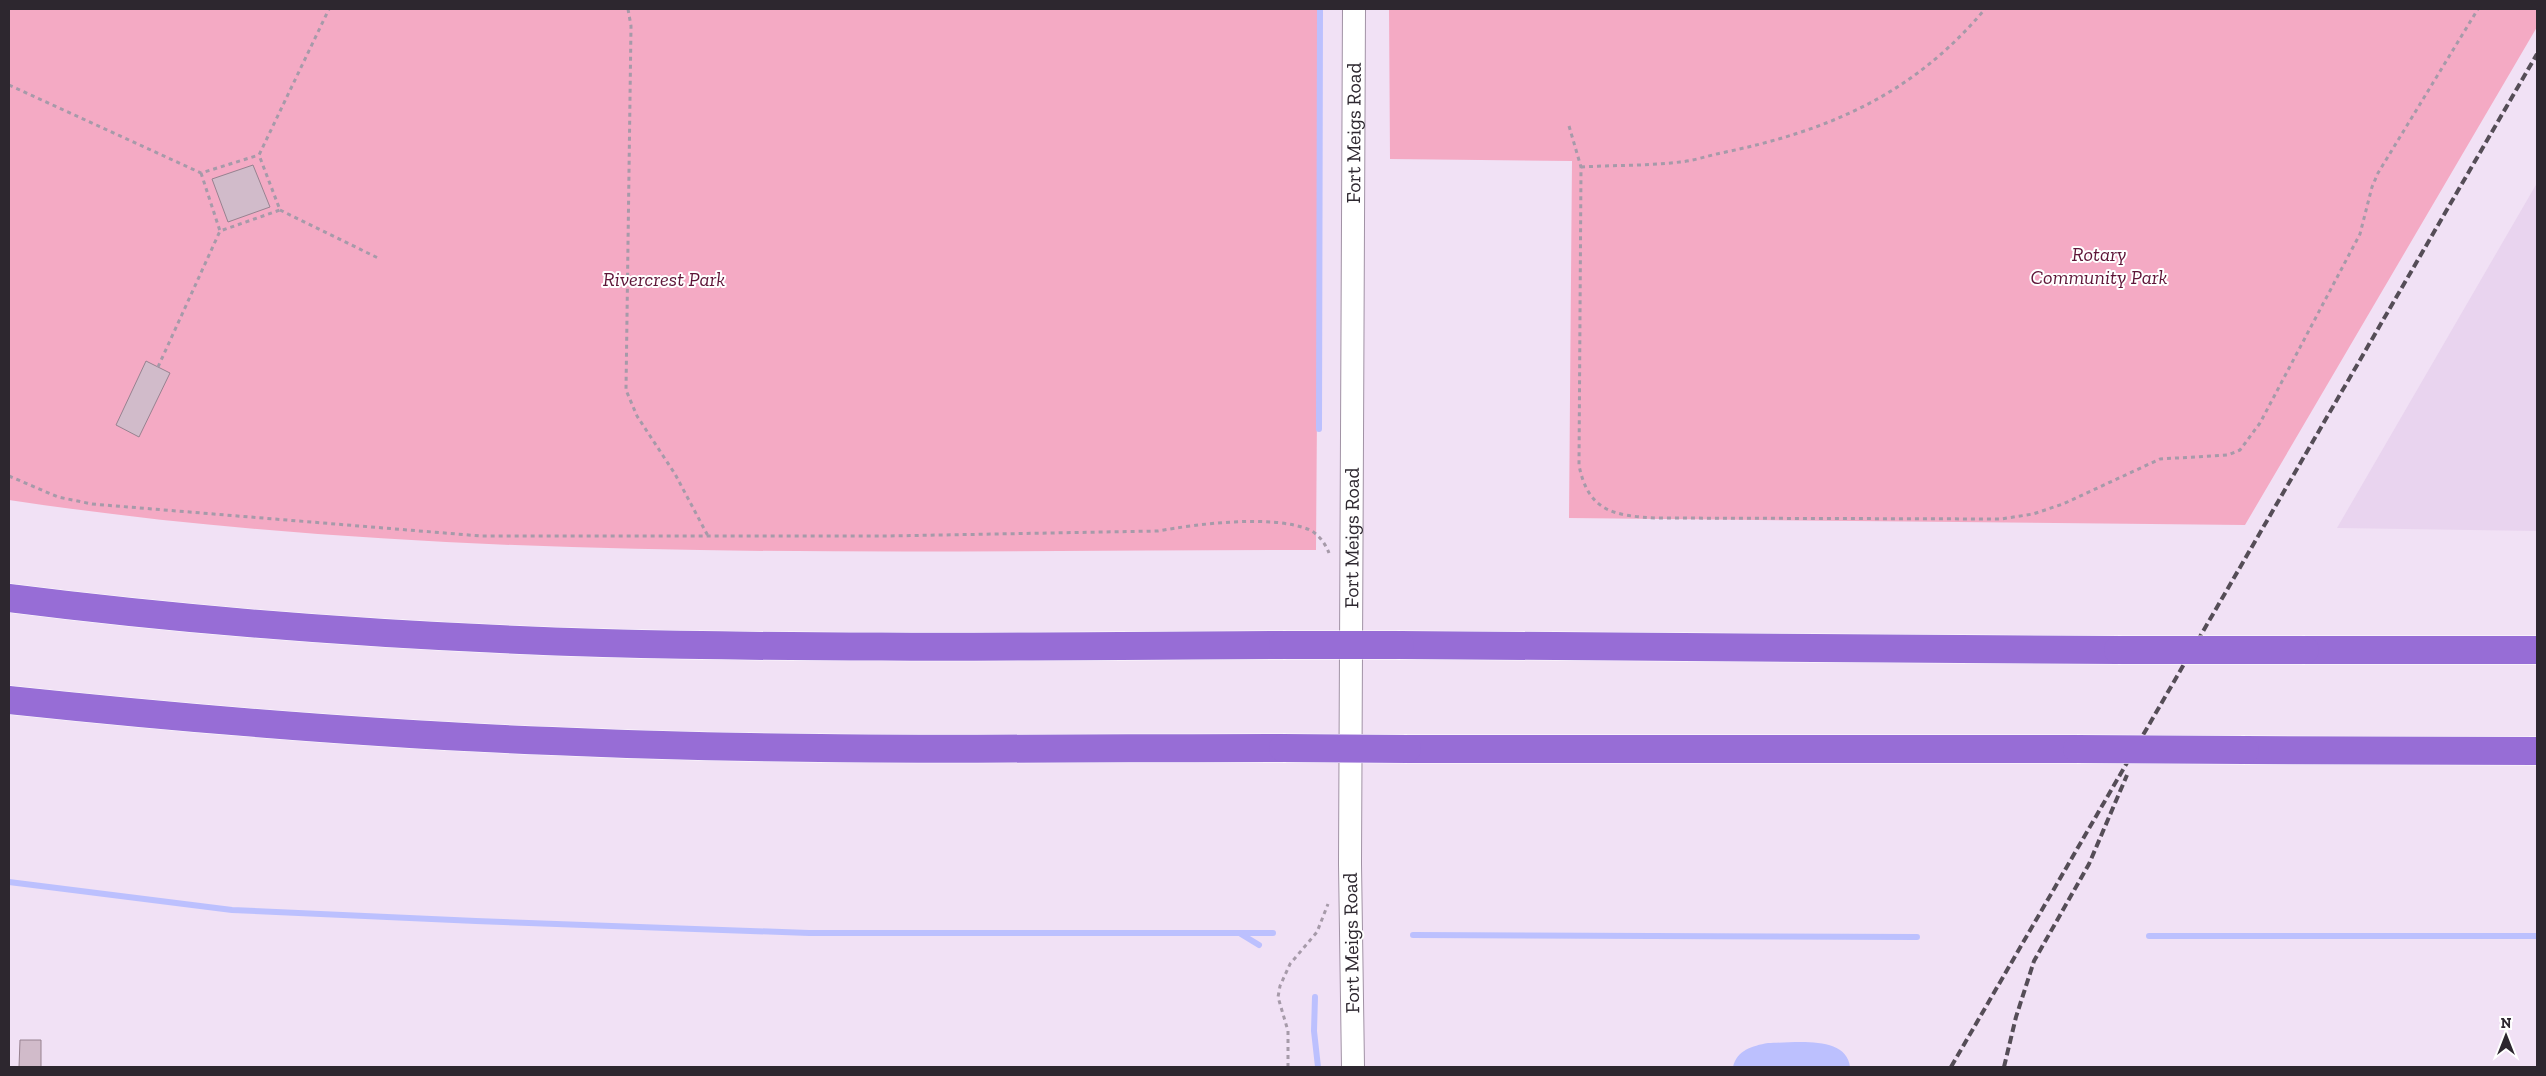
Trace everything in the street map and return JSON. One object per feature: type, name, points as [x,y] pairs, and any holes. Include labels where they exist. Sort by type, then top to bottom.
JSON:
[{"type":"highway","points":[[9,598],[250,622],[429,635],[602,643],[791,646],[1400,645],[2118,650],[2537,650]]},
{"type":"highway","points":[[9,700],[145,715],[304,727],[553,742],[773,747],[2537,750]]},
{"type":"street","name":"Fort Meigs Road","points":[[1353,1067],[1350,855],[1354,9]]},
{"type":"path","points":[[329,9],[259,155],[280,210],[380,259]]},
{"type":"path","points":[[9,476],[58,497],[92,504],[289,521],[482,536],[708,536],[675,474],[637,416],[626,390],[631,26],[628,9]]},
{"type":"path","points":[[1581,167],[1682,162],[1749,148],[1817,128],[1868,105],[1902,84],[1948,47],[1985,9]]},
{"type":"path","points":[[1568,126],[1581,167],[1578,450],[1581,477],[1586,490],[1594,501],[1611,512],[1624,516],[1657,518],[2001,519],[2033,514],[2063,504],[2160,459],[2228,455],[2240,450],[2260,423],[2360,234],[2372,187],[2389,152],[2478,9]]},
{"type":"path","points":[[9,85],[201,172],[259,155]]},
{"type":"path","points":[[158,367],[220,231],[201,172]]},
{"type":"path","points":[[220,231],[280,210]]},
{"type":"shaded area","points":[[2537,183],[2537,531],[2337,528]]},
{"type":"green space","name":"Rivercrest Park","points":[[9,9],[1320,9],[1316,550],[825,551],[497,544],[334,535],[171,521],[9,500]]},
{"type":"green space","name":"Rotary Community Park","points":[[1389,9],[2537,9],[2537,27],[2245,525],[1569,518],[1572,161],[1390,159]]},
{"type":"water","points":[[1803,1042],[1829,1045],[1839,1049],[1847,1056],[1850,1067],[1733,1067],[1738,1056],[1746,1050],[1768,1043]]},
{"type":"building","points":[[253,165],[270,207],[228,222],[212,179]]},
{"type":"building","points":[[146,361],[170,373],[139,437],[116,425]]},
{"type":"building","points":[[20,1040],[41,1040],[41,1067],[19,1067]]},
{"type":"waterway","points":[[1319,429],[1320,9]]},
{"type":"waterway","points":[[9,882],[232,910],[476,921],[809,933],[1273,933]]},
{"type":"waterway","points":[[1241,934],[1259,945]]},
{"type":"waterway","points":[[1413,935],[1917,937]]},
{"type":"waterway","points":[[2149,936],[2537,936]]},
{"type":"waterway","points":[[1315,997],[1314,1031],[1318,1067]]},
{"type":"railway","points":[[1951,1067],[2537,54]]},
{"type":"railway","points":[[2004,1067],[2016,1017],[2034,961],[2089,864],[2127,775]]}]
